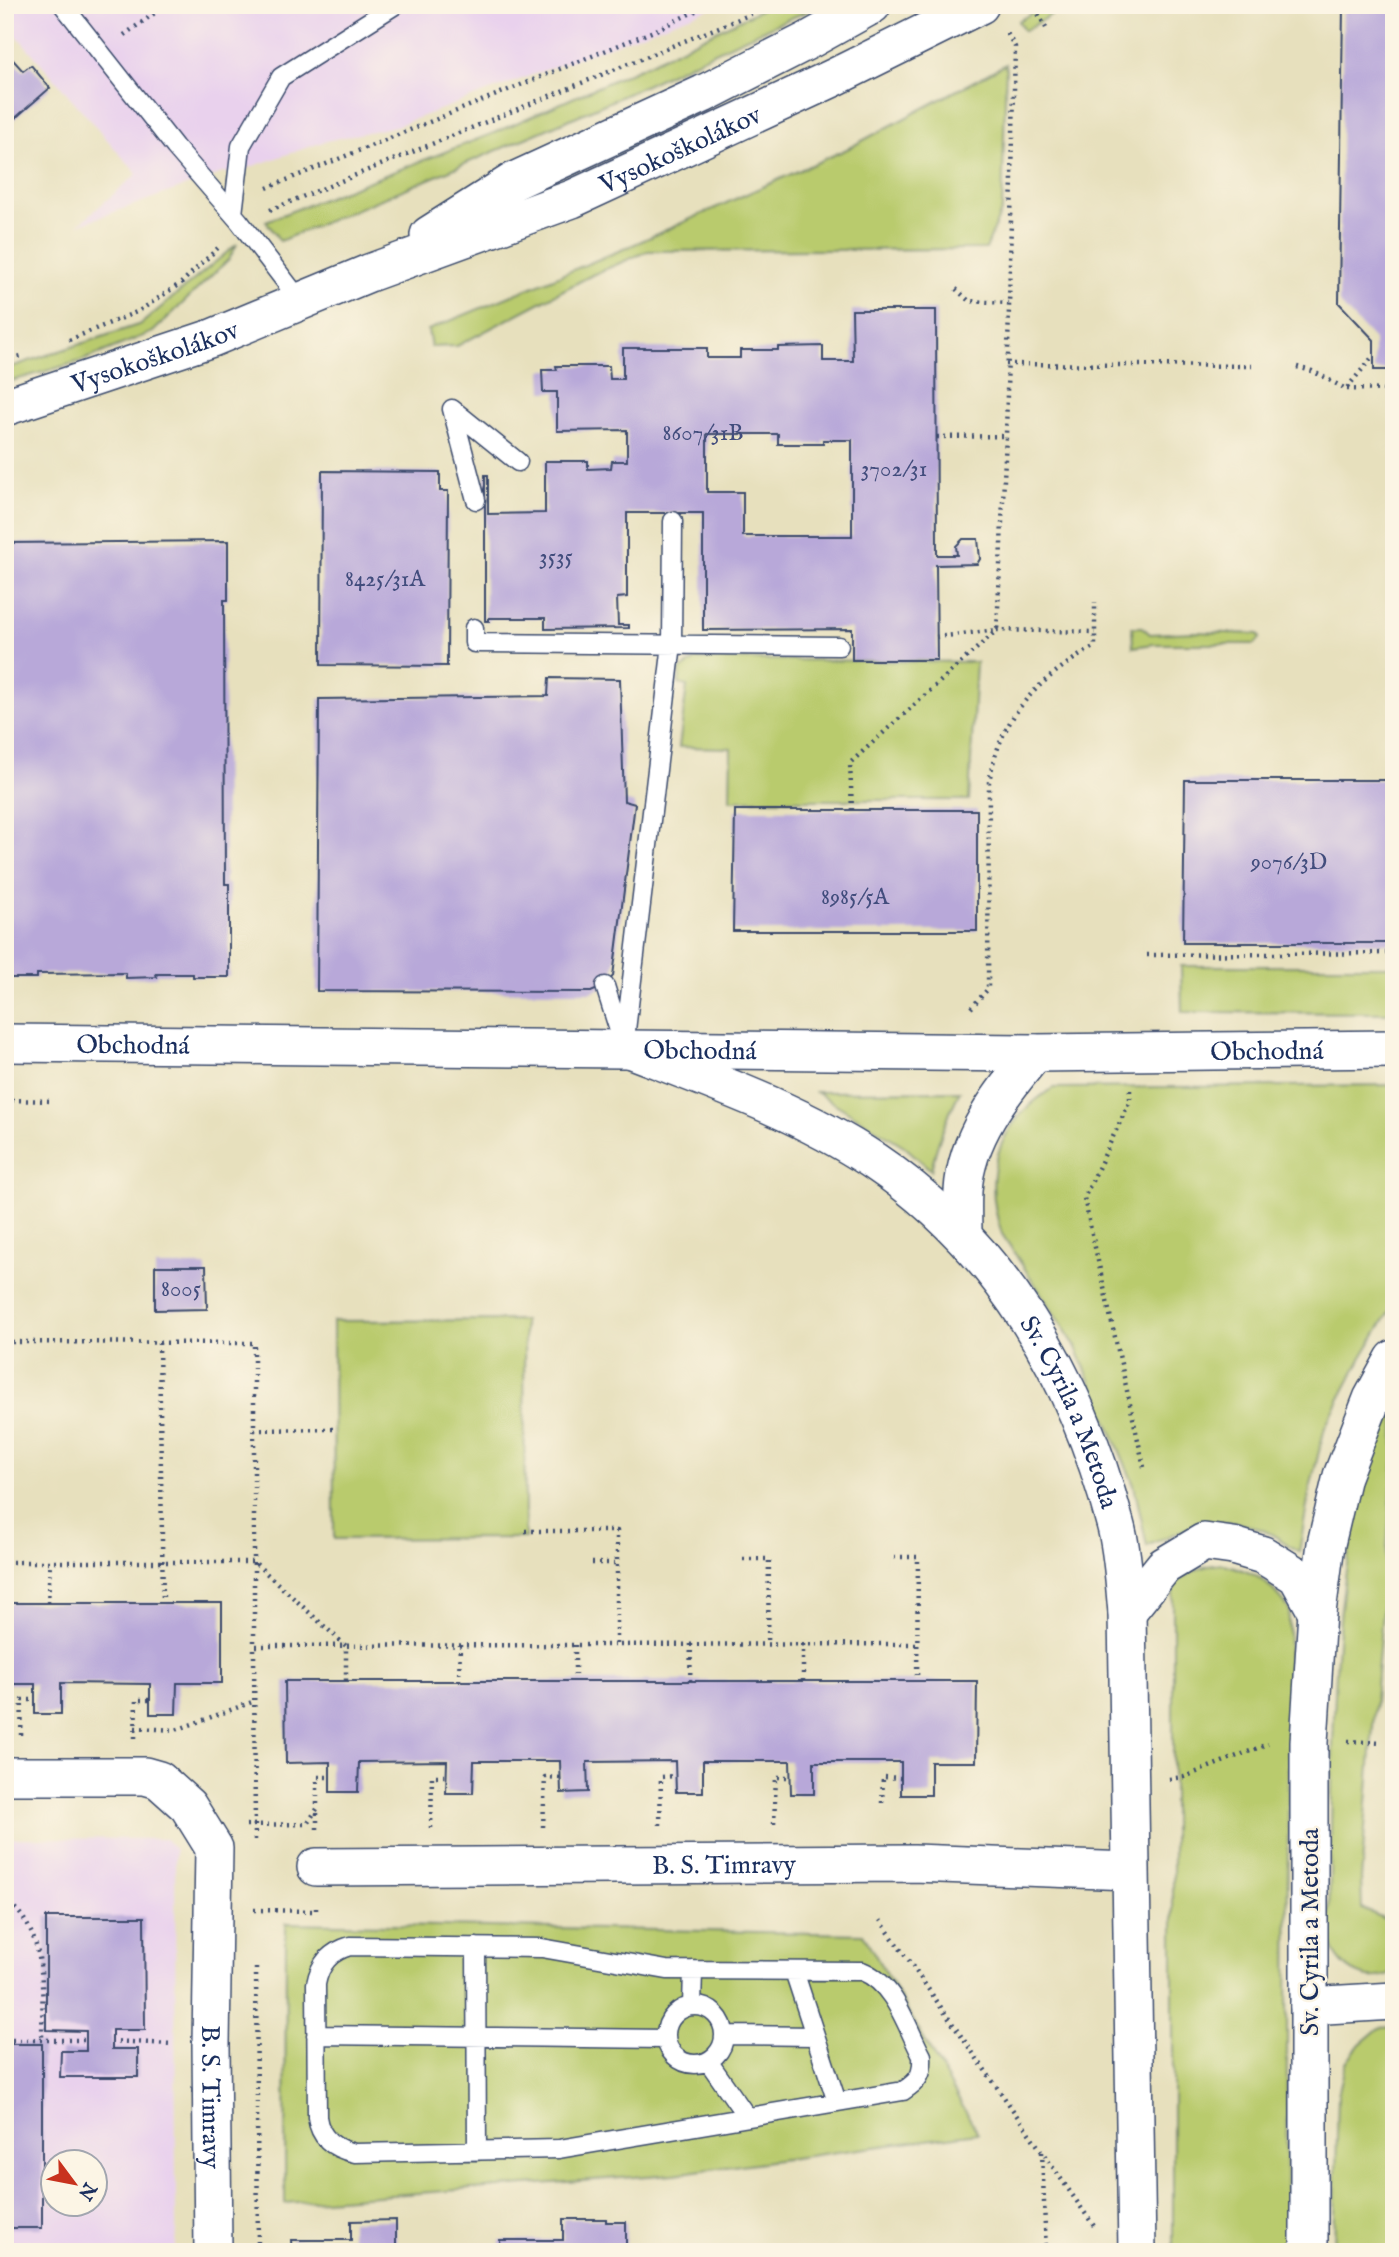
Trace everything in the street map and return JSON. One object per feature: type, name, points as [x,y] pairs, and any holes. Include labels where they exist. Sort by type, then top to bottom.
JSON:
[{"type":"street","name":"Vysokoškolákov","points":[[369,273],[514,181],[703,94],[872,5]]},
{"type":"street","name":"Vysokoškolákov","points":[[5,407],[212,338],[369,273],[572,199],[833,78],[992,16]]},
{"type":"street","name":"Obchodná","points":[[5,1043],[1035,1053],[1390,1050]]},
{"type":"street","name":"Sv. Cyrila a Metoda","points":[[624,1047],[772,1105],[875,1162],[920,1196],[963,1236],[1002,1281],[1040,1335],[1066,1386],[1095,1455],[1116,1526],[1127,1612],[1137,2252]]},
{"type":"street","points":[[963,1236],[963,1189],[974,1143],[1004,1090],[1035,1053]]},
{"type":"street","name":"Sv. Cyrila a Metoda","points":[[1310,2252],[1309,1742],[1317,1612],[1326,1544],[1342,1475],[1372,1399],[1394,1359]]},
{"type":"street","points":[[1127,1612],[1164,1566],[1204,1542],[1233,1546],[1263,1555],[1297,1576],[1317,1612]]},
{"type":"street","name":"B. S. Timravy","points":[[5,1776],[145,1776],[159,1780],[188,1806],[214,1848],[211,2045],[213,2252]]},
{"type":"street","name":"B. S. Timravy","points":[[316,1867],[914,1863],[1130,1871]]},
{"type":"street","points":[[1309,2006],[1394,2001]]},
{"type":"lane","points":[[63,5],[175,147],[236,217],[301,302]]},
{"type":"lane","points":[[236,217],[241,146],[281,77],[395,5]]},
{"type":"lane","points":[[476,500],[452,409],[518,462]]},
{"type":"lane","points":[[624,1047],[673,644],[673,521]]},
{"type":"lane","points":[[474,628],[474,643],[839,646]]},
{"type":"lane","points":[[606,986],[624,1047]]},
{"type":"lane","points":[[350,1946],[475,1947],[542,1948],[667,1970],[862,1971],[874,1976],[887,1987],[922,2056],[923,2068],[915,2083],[903,2091],[559,2150],[355,2153],[331,2144],[318,2127],[317,2118],[316,1983],[323,1964],[338,1950],[350,1946]]},
{"type":"lane","points":[[475,1947],[477,2151]]},
{"type":"lane","points":[[692,2006],[694,1970]]},
{"type":"lane","points":[[794,1971],[837,2102]]},
{"type":"lane","points":[[692,2006],[705,2007],[715,2014],[724,2035],[717,2054],[700,2064],[682,2062],[669,2050],[665,2039],[671,2018],[681,2009],[692,2006]]},
{"type":"lane","points":[[317,2035],[665,2039]]},
{"type":"lane","points":[[724,2035],[815,2036]]},
{"type":"lane","points":[[708,2061],[747,2117]]},
{"type":"path","points":[[100,52],[166,5]]},
{"type":"path","points":[[60,344],[139,311],[181,283],[215,253],[236,217],[257,193],[656,30],[708,5]]},
{"type":"path","points":[[236,217],[773,5]]},
{"type":"path","points":[[1035,8],[1046,28]]},
{"type":"path","points":[[852,810],[850,764],[997,630],[1006,436],[1015,47],[992,16]]},
{"type":"path","points":[[956,289],[970,301],[1008,303]]},
{"type":"path","points":[[5,360],[27,354]]},
{"type":"path","points":[[1346,389],[1374,355]]},
{"type":"path","points":[[1006,364],[1252,366]]},
{"type":"path","points":[[1297,367],[1312,370],[1346,389],[1394,390]]},
{"type":"path","points":[[937,438],[1006,436]]},
{"type":"path","points":[[971,1007],[988,989],[989,782],[993,760],[1002,737],[1030,694],[1051,674],[1094,646],[1096,602]]},
{"type":"path","points":[[936,636],[997,630],[1095,632]]},
{"type":"path","points":[[1147,955],[1394,953]]},
{"type":"path","points":[[1130,1088],[1130,1101],[1084,1198],[1146,1477]]},
{"type":"path","points":[[5,1100],[54,1101]]},
{"type":"path","points":[[5,1342],[254,1343],[255,1849]]},
{"type":"path","points":[[159,1343],[163,1603]]},
{"type":"path","points":[[254,1430],[333,1429]]},
{"type":"path","points":[[525,1531],[617,1531],[617,1644]]},
{"type":"path","points":[[894,1557],[918,1557],[916,1681]]},
{"type":"path","points":[[743,1559],[769,1559],[768,1644]]},
{"type":"path","points":[[5,1562],[254,1562],[346,1646],[346,1681]]},
{"type":"path","points":[[48,1603],[50,1562]]},
{"type":"path","points":[[592,1563],[617,1563]]},
{"type":"path","points":[[575,1644],[575,1682]]},
{"type":"path","points":[[690,1681],[691,1644]]},
{"type":"path","points":[[803,1644],[803,1681]]},
{"type":"path","points":[[254,1646],[918,1644]]},
{"type":"path","points":[[459,1681],[460,1645]]},
{"type":"path","points":[[134,1776],[136,1700],[149,1700]]},
{"type":"path","points":[[135,1728],[176,1730],[255,1701]]},
{"type":"path","points":[[1342,1741],[1382,1743]]},
{"type":"path","points":[[1169,1779],[1184,1777],[1278,1743]]},
{"type":"path","points":[[430,1867],[432,1776],[446,1776]]},
{"type":"path","points":[[660,1865],[661,1777],[676,1776]]},
{"type":"path","points":[[200,1825],[307,1824],[317,1809],[317,1777],[330,1777]]},
{"type":"path","points":[[541,1866],[545,1777],[561,1778]]},
{"type":"path","points":[[773,1864],[776,1777],[791,1777]]},
{"type":"path","points":[[883,1802],[883,1777],[901,1778]]},
{"type":"path","points":[[5,1898],[24,1919],[41,1964],[42,2040]]},
{"type":"path","points":[[256,1898],[256,1923]]},
{"type":"path","points":[[880,1920],[1097,2230]]},
{"type":"path","points":[[256,1963],[258,2252]]},
{"type":"path","points":[[5,2040],[86,2040]]},
{"type":"path","points":[[111,2040],[176,2045]]},
{"type":"path","points":[[1042,2151],[1046,2252]]},
{"type":"shaded area","points":[[5,5],[719,5],[396,126],[326,141],[230,174],[225,172],[78,225],[137,174],[5,22]]},
{"type":"shaded area","points":[[5,1838],[166,1839],[175,1850],[176,2252],[5,2252]]},
{"type":"green space","points":[[770,5],[823,5],[769,27],[568,120],[280,241],[266,221],[494,133],[640,68]]},
{"type":"green space","points":[[1046,5],[1067,5],[1024,31],[1018,21]]},
{"type":"green space","points":[[1006,64],[1002,209],[986,249],[648,251],[592,275],[457,346],[431,347],[428,330],[626,248],[847,149]]},
{"type":"green space","points":[[237,244],[229,259],[153,332],[81,361],[5,383],[5,369],[141,324]]},
{"type":"green space","points":[[1132,627],[1142,627],[1150,634],[1258,634],[1260,638],[1255,644],[1154,644],[1133,647]]},
{"type":"green space","points":[[697,659],[976,662],[969,800],[730,800],[731,748],[679,747],[687,686],[679,684],[680,670]]},
{"type":"green space","points":[[1181,966],[1391,966],[1394,968],[1394,1013],[1182,1012]]},
{"type":"green space","points":[[1394,1085],[1394,1304],[1325,1427],[1310,1488],[1299,1552],[1267,1532],[1251,1526],[1220,1522],[1191,1528],[1147,1546],[1134,1485],[1076,1347],[1002,1234],[993,1190],[994,1170],[1007,1133],[1034,1102],[1053,1088]]},
{"type":"green space","points":[[960,1091],[943,1130],[931,1170],[904,1146],[816,1092]]},
{"type":"green space","points":[[524,1320],[525,1538],[334,1539],[333,1321]]},
{"type":"green space","points":[[1394,1411],[1394,1459],[1361,1879],[1362,1909],[1394,1925],[1394,1971],[1375,1977],[1356,1973],[1348,1968],[1335,1953],[1330,1940],[1333,1744],[1340,1615],[1345,1574],[1363,1492]]},
{"type":"green space","points":[[1224,1564],[1261,1579],[1289,1609],[1286,2252],[1173,2252],[1173,1585],[1197,1570]]},
{"type":"green space","points":[[286,1923],[863,1934],[978,2133],[674,2174],[285,2203]]},
{"type":"green space","points":[[1394,2027],[1394,2252],[1334,2252],[1338,2095],[1346,2062],[1360,2044],[1379,2028]]},
{"type":"building","points":[[1343,5],[1394,5],[1394,370],[1374,370],[1374,340],[1339,303]]},
{"type":"building","points":[[5,51],[23,71],[31,65],[50,88],[5,127]]},
{"type":"building","points":[[852,310],[936,310],[937,555],[957,555],[956,546],[963,539],[978,539],[980,559],[977,564],[936,565],[937,660],[852,660],[852,629],[703,630],[703,513],[627,513],[627,597],[617,598],[618,625],[629,625],[629,628],[545,629],[545,618],[489,618],[489,621],[485,621],[485,475],[488,475],[488,514],[545,513],[545,461],[588,461],[588,469],[611,468],[612,461],[627,461],[627,430],[557,431],[557,392],[543,392],[542,370],[557,370],[556,366],[609,366],[610,379],[623,379],[623,348],[707,348],[707,358],[740,358],[740,350],[823,346],[823,361],[853,361]],"holes":[[[707,434],[778,434],[778,444],[823,444],[823,440],[852,440],[852,536],[743,536],[743,492],[707,492]]]},
{"type":"building","points":[[322,471],[440,472],[440,491],[448,491],[447,666],[321,665]]},
{"type":"building","points":[[228,541],[228,600],[224,600],[225,884],[229,884],[229,977],[156,974],[157,977],[126,978],[126,973],[37,974],[37,978],[9,978],[9,982],[5,982],[5,543]]},
{"type":"building","points":[[549,678],[620,679],[624,801],[635,804],[613,976],[605,986],[591,992],[317,991],[319,699],[548,696]]},
{"type":"building","points":[[1185,780],[1394,780],[1394,943],[1183,943]]},
{"type":"building","points":[[735,810],[977,810],[977,931],[733,931]]},
{"type":"building","points":[[155,1266],[206,1266],[207,1309],[155,1310]]},
{"type":"building","points":[[5,1603],[222,1603],[222,1683],[177,1683],[176,1714],[150,1714],[150,1684],[61,1683],[61,1714],[35,1714],[35,1684],[5,1684]]},
{"type":"building","points":[[285,1681],[977,1681],[976,1762],[931,1762],[931,1795],[901,1795],[901,1762],[814,1762],[814,1794],[791,1794],[790,1761],[703,1761],[703,1792],[676,1792],[675,1761],[587,1762],[588,1792],[561,1793],[560,1761],[474,1761],[473,1793],[446,1793],[447,1761],[359,1762],[358,1792],[330,1792],[330,1762],[286,1763]]},
{"type":"building","points":[[46,1917],[144,1917],[145,2030],[112,2030],[112,2049],[138,2049],[138,2077],[60,2077],[61,2051],[86,2051],[86,2031],[46,2030]]},
{"type":"building","points":[[5,2044],[42,2044],[42,2148],[38,2148],[38,2218],[42,2218],[42,2228],[5,2228]]},
{"type":"building","points":[[563,2219],[626,2222],[626,2252],[500,2252],[500,2240],[563,2240]]},
{"type":"building","points":[[396,2220],[396,2252],[292,2252],[291,2240],[351,2240],[351,2221]]}]
